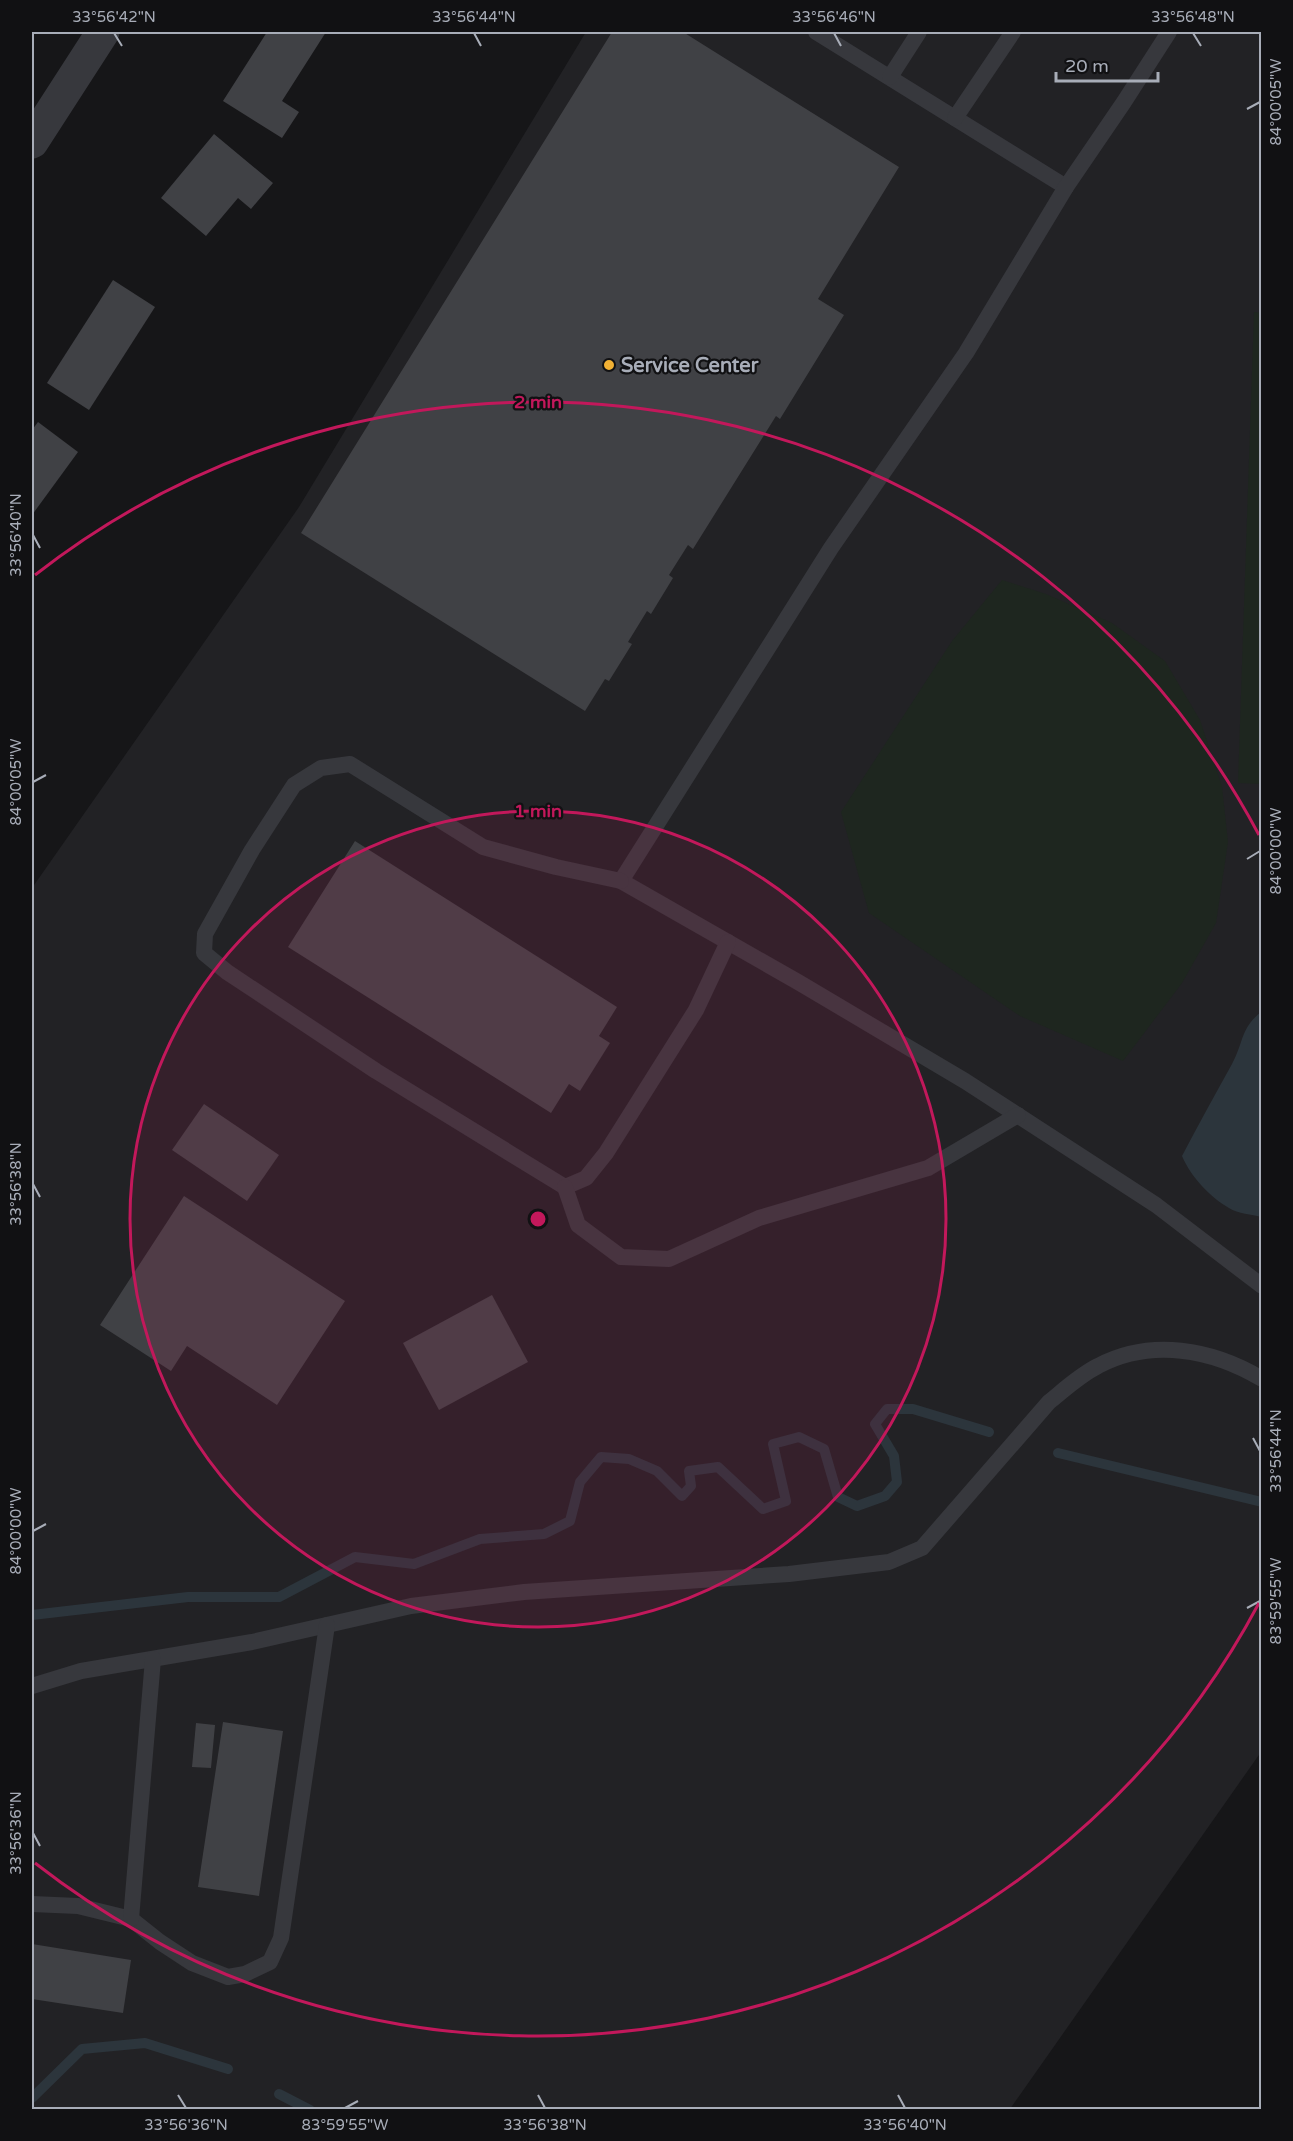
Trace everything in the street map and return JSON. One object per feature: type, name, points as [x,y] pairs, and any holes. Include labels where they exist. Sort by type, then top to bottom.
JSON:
[{"type":"street","points":[[32,142],[103,32]]},
{"type":"lane","points":[[816,32],[1066,187]]},
{"type":"lane","points":[[890,77],[919,32]]},
{"type":"lane","points":[[955,118],[1013,32]]},
{"type":"lane","points":[[621,881],[831,548],[966,353],[1066,187],[1169,32]]},
{"type":"lane","points":[[1018,1115],[928,1168],[759,1218],[669,1259],[621,1257],[578,1225],[565,1187],[376,1071],[227,972],[204,953],[205,934],[252,850],[294,785],[321,768],[351,764],[483,847],[556,867],[621,881],[728,942],[965,1081],[1018,1115],[1156,1205],[1262,1286]]},
{"type":"lane","points":[[565,1187],[586,1178],[606,1153],[696,1010],[728,942]]},
{"type":"lane","points":[[32,1686],[81,1671],[252,1642],[411,1606],[524,1592],[789,1574],[889,1562],[922,1548],[1049,1402],[1098,1365],[1155,1348],[1181,1350],[1221,1358],[1262,1379]]},
{"type":"lane","points":[[32,1904],[78,1906],[131,1918],[160,1942],[192,1963],[228,1977],[245,1974],[270,1962],[281,1938],[327,1625]]},
{"type":"lane","points":[[131,1918],[153,1659]]},
{"type":"shaded area","points":[[586,32],[1261,32],[1261,1752],[1010,2109],[32,2110],[32,888],[299,507]]},
{"type":"shaded area","points":[[1254,312],[1262,313],[1261,784],[1238,783]]},
{"type":"shaded area","points":[[1002,580],[1046,594],[1112,623],[1165,661],[1200,720],[1222,787],[1228,842],[1216,923],[1182,983],[1123,1061],[1020,1016],[869,913],[841,812],[952,641]]},
{"type":"shaded area","points":[[1261,1012],[1261,1217],[1233,1210],[1215,1198],[1196,1179],[1182,1156],[1232,1064],[1249,1024]]},
{"type":"building","points":[[267,32],[326,32],[282,101],[299,112],[282,138],[223,101]]},
{"type":"building","name":"Service Center","points":[[612,32],[683,32],[899,167],[818,299],[844,315],[780,419],[776,416],[693,549],[688,545],[669,575],[673,578],[651,614],[647,611],[628,642],[632,644],[609,681],[605,679],[585,711],[301,533]]},
{"type":"building","points":[[214,134],[273,183],[251,209],[238,198],[206,236],[161,198]]},
{"type":"building","points":[[113,280],[155,307],[89,410],[47,383]]},
{"type":"building","points":[[38,422],[78,452],[32,515],[32,430]]},
{"type":"building","points":[[355,841],[617,1007],[599,1036],[610,1043],[580,1091],[569,1084],[551,1113],[288,947]]},
{"type":"building","points":[[204,1104],[279,1155],[247,1201],[172,1150]]},
{"type":"building","points":[[184,1196],[345,1301],[277,1405],[187,1346],[171,1371],[100,1325]]},
{"type":"building","points":[[492,1295],[528,1362],[439,1410],[403,1343]]},
{"type":"building","points":[[223,1722],[283,1731],[259,1896],[198,1887]]},
{"type":"building","points":[[196,1723],[215,1725],[211,1768],[192,1767]]},
{"type":"building","points":[[32,1944],[131,1960],[123,2013],[32,1999]]},
{"type":"waterway","points":[[32,1615],[188,1597],[279,1597],[355,1557],[414,1564],[480,1539],[544,1534],[570,1521],[580,1482],[601,1457],[629,1459],[657,1471],[682,1496],[691,1486],[689,1471],[718,1467],[763,1509],[786,1501],[773,1444],[799,1437],[824,1449],[838,1497],[857,1506],[885,1496],[897,1482],[894,1456],[875,1424],[887,1409],[913,1409],[989,1432]]},
{"type":"waterway","points":[[1058,1453],[1262,1502]]},
{"type":"waterway","points":[[32,2098],[82,2049],[145,2043],[228,2069]]},
{"type":"waterway","points":[[279,2094],[310,2110]]},
{"type":"place","name":"Service Center","points":[[609,365]]}]
